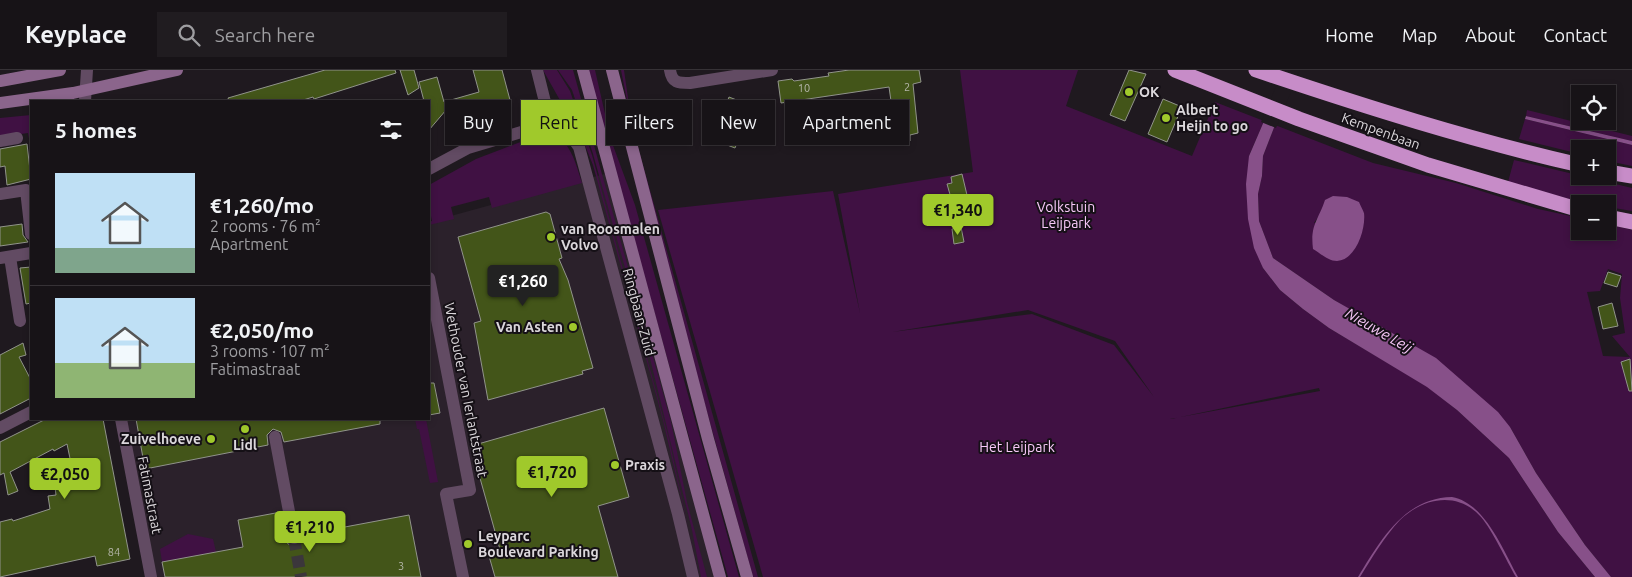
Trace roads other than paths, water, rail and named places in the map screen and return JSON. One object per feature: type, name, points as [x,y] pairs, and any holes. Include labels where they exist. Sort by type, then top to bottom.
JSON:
[{"type":"highway","name":"Kempenbaan","points":[[1175,70],[1299,119],[1428,165],[1571,208]]},
{"type":"highway","name":"Kempenbaan","points":[[1256,70],[1377,111],[1516,150],[1571,163]]},
{"type":"highway","points":[[1201,93],[1229,91]]},
{"type":"highway","points":[[1616,173],[1632,176]]},
{"type":"highway","points":[[1616,218],[1632,222]]},
{"type":"main road","points":[[0,81],[60,70]]},
{"type":"main road","points":[[36,100],[85,96],[177,70]]},
{"type":"main road","name":"Ringbaan-Zuid","points":[[583,70],[720,577]]},
{"type":"main road","points":[[612,70],[708,439],[747,577]]},
{"type":"main road","points":[[0,103],[30,101]]},
{"type":"street","points":[[85,96],[87,70]]},
{"type":"street","points":[[537,70],[545,100]]},
{"type":"street","points":[[670,70],[671,78],[676,82],[690,83],[772,70]]},
{"type":"street","points":[[430,168],[468,148],[521,132]]},
{"type":"street","points":[[0,141],[17,138]]},
{"type":"street","name":"Ringbaan-Zuid","points":[[578,145],[678,514],[692,577]]},
{"type":"street","points":[[0,194],[26,190],[30,225]]},
{"type":"street","points":[[20,320],[5,258],[30,253]]},
{"type":"street","name":"Wethouder van Ierlantstraat","points":[[430,283],[470,490],[446,494],[462,577]]},
{"type":"street","points":[[0,428],[30,413]]},
{"type":"street","name":"Fatimastraat","points":[[120,420],[151,577]]},
{"type":"street","points":[[275,437],[294,538]]},
{"type":"water","name":"Nieuwe Leij","points":[[1277,91],[1287,94],[1263,156],[1262,176],[1258,194],[1259,221],[1273,258],[1334,300],[1436,358],[1498,412],[1510,427],[1536,473],[1585,545],[1611,577],[1595,577],[1558,532],[1509,458],[1457,410],[1427,387],[1329,328],[1303,309],[1280,290],[1263,268],[1254,248],[1248,219],[1246,184],[1249,156]]},
{"type":"water","points":[[1526,116],[1571,127],[1571,130],[1585,130],[1632,141],[1632,145],[1616,140],[1611,140],[1525,119]]},
{"type":"water","points":[[1333,196],[1347,197],[1359,202],[1364,213],[1363,227],[1358,243],[1350,255],[1337,261],[1327,258],[1313,249],[1312,241],[1315,223],[1325,200]]},
{"type":"water","points":[[1452,497],[1464,501],[1483,518],[1492,529],[1518,577],[1516,577],[1495,538],[1481,517],[1462,503],[1452,500],[1441,500],[1420,506],[1400,520],[1383,540],[1360,577],[1358,577],[1375,549],[1395,524],[1407,513],[1420,505],[1435,499]]},
{"type":"tunnel","points":[[294,538],[301,577]]},
{"type":"place","name":"OK","points":[[1129,92]]},
{"type":"place","name":"Albert Heijn to go","points":[[1166,118]]},
{"type":"place","name":"van Roosmalen Volvo","points":[[551,237]]},
{"type":"place","name":"Van Asten","points":[[573,327]]},
{"type":"place","name":"Lidl","points":[[245,429]]},
{"type":"place","name":"Zuivelhoeve","points":[[211,439]]},
{"type":"place","name":"Praxis","points":[[615,465]]},
{"type":"place","name":"Leyparc Boulevard Parking","points":[[468,544]]},
{"type":"park label","name":"Volkstuin Leijpark","points":[[1066,216]]},
{"type":"park label","name":"Het Leijpark","points":[[1017,447]]}]
